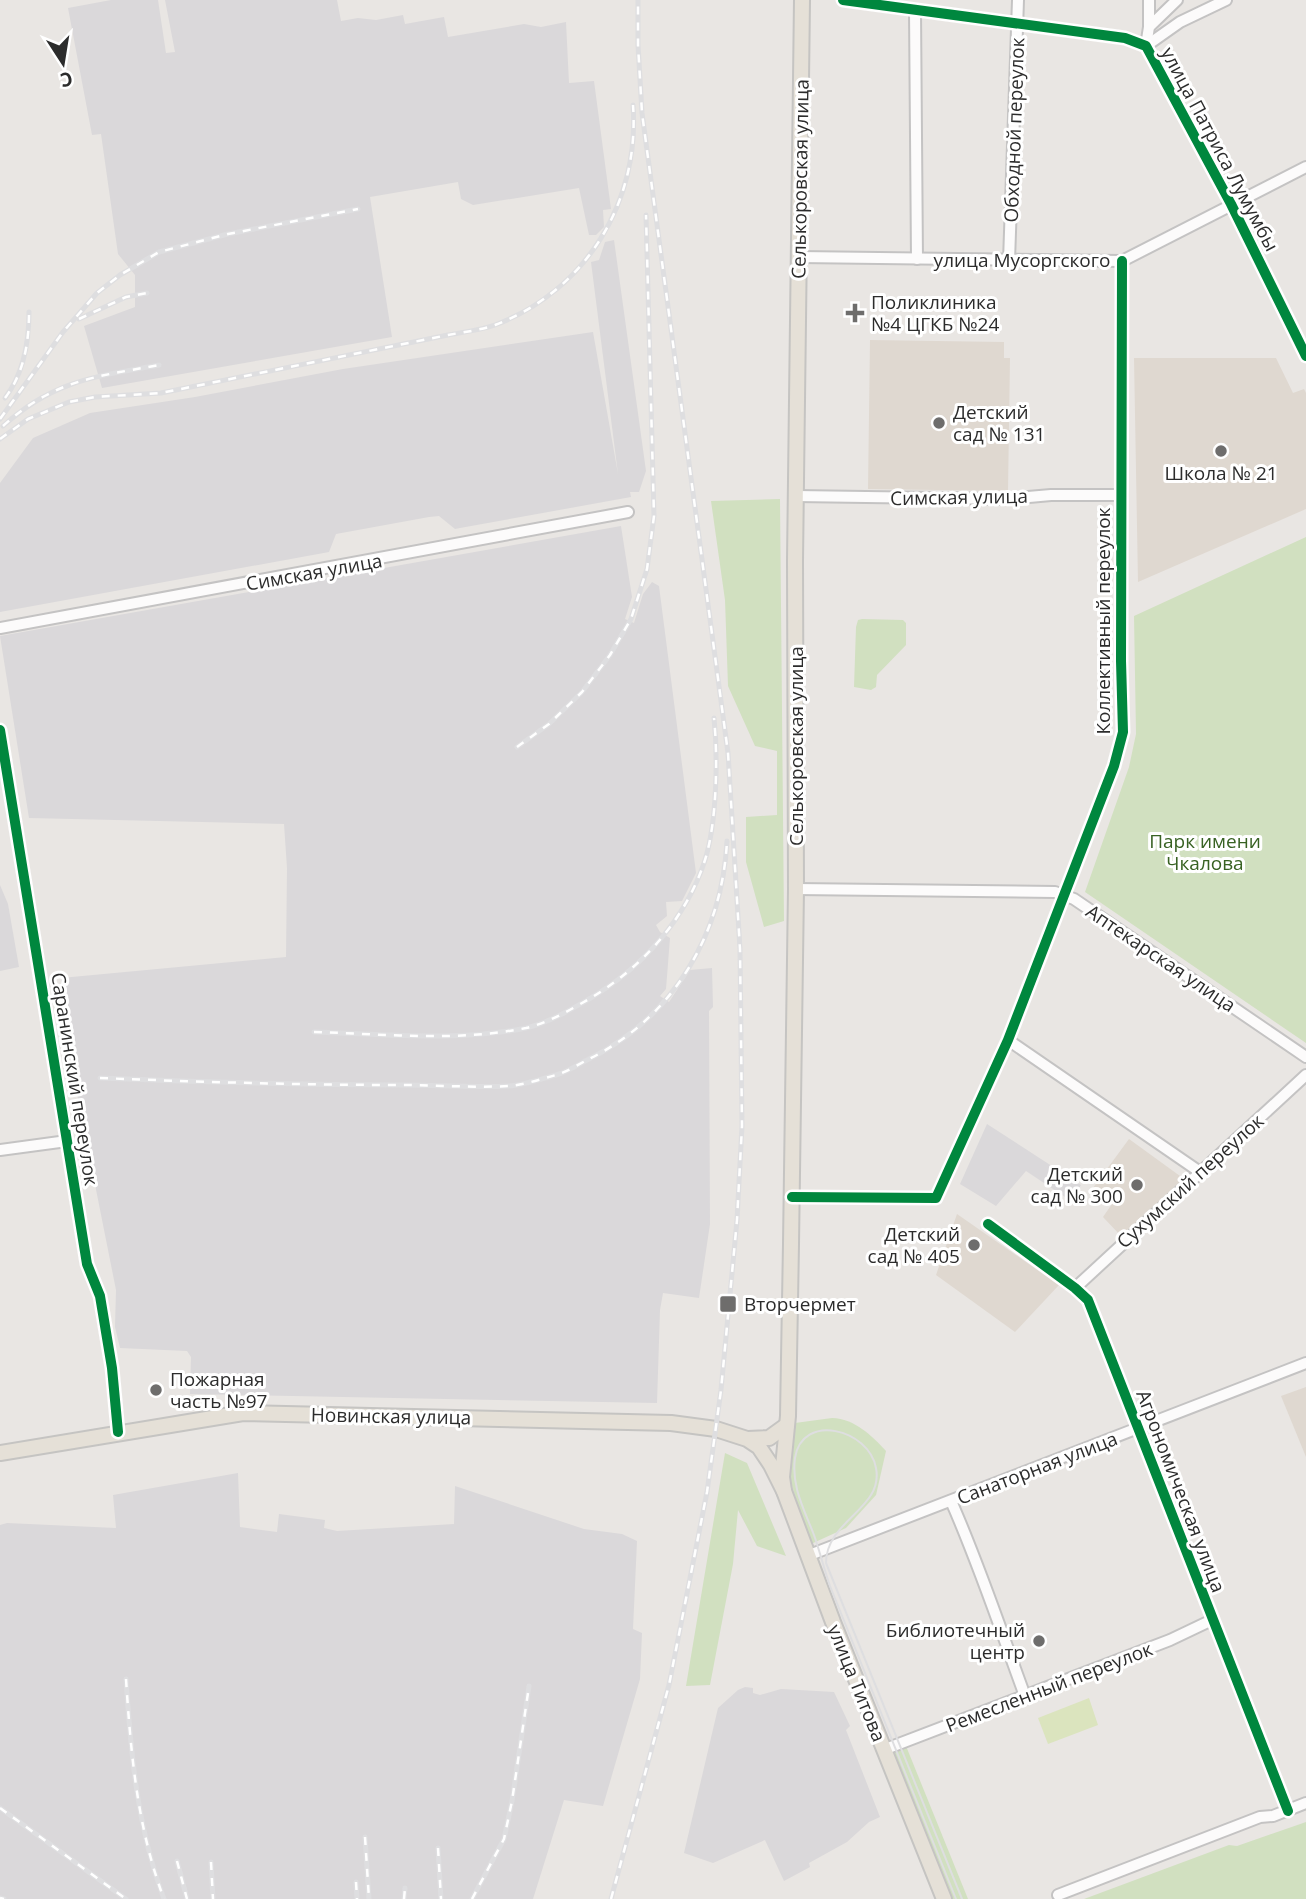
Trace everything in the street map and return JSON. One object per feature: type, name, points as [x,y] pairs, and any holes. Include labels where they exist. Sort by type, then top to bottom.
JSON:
[{"type":"main road","name":"Селькоровская улица","points":[[784,1491],[782,1477],[787,1425],[796,889],[796,496],[802,0]]},
{"type":"main road","name":"Новинская улица","points":[[0,1453],[243,1413],[671,1423],[716,1429],[747,1439],[759,1447],[771,1465]]},
{"type":"main road","points":[[747,1439],[769,1438],[787,1425]]},
{"type":"main road","name":"улица Титова","points":[[771,1465],[784,1491],[807,1556],[944,1899]]},
{"type":"street","name":"улица Патриса Лумумбы","points":[[843,0],[1125,38],[1146,46],[1231,205],[1306,356]]},
{"type":"street","name":"Обходной переулок","points":[[1009,261],[1018,0]]},
{"type":"street","points":[[1146,46],[1149,0]]},
{"type":"street","points":[[1149,27],[1177,0]]},
{"type":"street","points":[[1146,46],[1180,22],[1226,0]]},
{"type":"street","points":[[915,11],[917,259]]},
{"type":"street","name":"улица Мусоргского","points":[[799,257],[1122,261],[1306,167]]},
{"type":"street","name":"Коллективный переулок","points":[[792,1197],[936,1198],[1008,1040],[1114,766],[1123,732],[1122,261]]},
{"type":"street","name":"Симская улица","points":[[796,496],[1006,499],[1051,495],[1122,495]]},
{"type":"street","name":"Симская улица","points":[[0,628],[628,512]]},
{"type":"street","name":"Саранинский переулок","points":[[0,730],[87,1264],[100,1297],[112,1367],[118,1432]]},
{"type":"street","name":"Аптекарская улица","points":[[796,889],[1055,892],[1065,895],[1306,1057]]},
{"type":"street","points":[[1008,1040],[1200,1172]]},
{"type":"street","name":"Сухумский переулок","points":[[1075,1288],[1306,1075]]},
{"type":"street","points":[[0,1150],[67,1141]]},
{"type":"street","name":"Агрономическая улица","points":[[988,1224],[1088,1300],[1287,1811]]},
{"type":"street","name":"Санаторная улица","points":[[807,1556],[1306,1363]]},
{"type":"street","points":[[951,1501],[971,1545],[979,1574],[1025,1696]]},
{"type":"street","name":"Ремесленный переулок","points":[[884,1751],[1170,1640],[1212,1620]]},
{"type":"street","points":[[1058,1895],[1260,1817],[1306,1804]]},
{"type":"shaded area","points":[[111,0],[158,0],[166,53],[175,52],[165,0],[337,0],[341,21],[358,18],[376,20],[403,15],[405,24],[444,17],[448,37],[524,24],[541,27],[566,22],[569,83],[594,81],[611,209],[603,210],[604,227],[596,235],[589,235],[579,188],[473,205],[461,199],[458,182],[370,197],[392,337],[102,388],[84,326],[135,307],[135,275],[118,254],[101,134],[92,135],[68,8]]},
{"type":"shaded area","points":[[614,240],[646,471],[639,492],[630,492],[631,497],[455,529],[439,516],[429,517],[336,534],[329,552],[0,612],[0,483],[33,438],[90,413],[195,397],[343,369],[593,332],[618,474],[591,262],[599,260],[605,242]]},
{"type":"shaded area","name":"Детский сад № 131","points":[[870,340],[1004,342],[1004,358],[1010,358],[1008,491],[868,489]]},
{"type":"shaded area","name":"Школа № 21","points":[[1134,358],[1276,358],[1293,393],[1304,389],[1306,393],[1306,509],[1138,582]]},
{"type":"shaded area","points":[[621,526],[632,597],[625,619],[634,623],[643,594],[652,582],[659,586],[696,873],[682,901],[666,902],[667,916],[656,925],[660,932],[670,938],[666,989],[660,996],[669,1002],[690,970],[712,968],[713,1007],[709,1011],[710,1224],[699,1298],[663,1293],[657,1403],[190,1394],[191,1357],[187,1351],[120,1348],[115,1327],[116,1290],[73,1074],[61,978],[286,957],[287,868],[284,824],[29,818],[0,636]]},
{"type":"shaded area","points":[[0,885],[8,904],[19,967],[0,971]]},
{"type":"shaded area","points":[[987,1124],[1081,1185],[1071,1201],[1026,1171],[996,1206],[960,1184]]},
{"type":"shaded area","name":"Детский сад № 300","points":[[1129,1139],[1180,1176],[1182,1182],[1122,1237],[1103,1217],[1112,1204],[1093,1188]]},
{"type":"shaded area","name":"Детский сад № 405","points":[[957,1214],[1059,1285],[1015,1332],[936,1275]]},
{"type":"shaded area","points":[[1306,1387],[1306,1457],[1281,1396]]},
{"type":"shaded area","points":[[238,1473],[240,1527],[277,1532],[279,1514],[325,1520],[324,1528],[337,1531],[454,1524],[455,1486],[584,1529],[622,1534],[637,1541],[633,1629],[642,1633],[640,1679],[603,1806],[564,1800],[533,1899],[0,1899],[0,1525],[7,1523],[116,1528],[113,1495]]},
{"type":"shaded area","points":[[745,1687],[753,1688],[753,1693],[760,1695],[781,1689],[834,1692],[850,1726],[846,1730],[880,1817],[869,1822],[847,1842],[809,1863],[810,1867],[784,1881],[765,1840],[713,1863],[684,1853],[718,1708]]},
{"type":"green space","points":[[780,499],[784,921],[764,927],[746,862],[746,817],[777,815],[777,751],[755,746],[728,686],[725,600],[711,501]]},
{"type":"green space","name":"Парк имени Чкалова","points":[[1306,537],[1306,1043],[1085,892],[1129,767],[1136,734],[1134,616]]},
{"type":"green space","points":[[858,620],[903,620],[906,623],[906,645],[877,675],[876,687],[871,690],[854,687],[856,627]]},
{"type":"green space","points":[[832,1418],[855,1425],[886,1451],[876,1495],[846,1528],[811,1544],[790,1480],[795,1423]]},
{"type":"green space","points":[[725,1453],[747,1463],[786,1556],[757,1546],[738,1510],[733,1564],[710,1685],[686,1686]]},
{"type":"green space","points":[[1089,1698],[1098,1725],[1048,1744],[1038,1718]]},
{"type":"green space","points":[[906,1746],[968,1899],[950,1899],[894,1756],[894,1751]]},
{"type":"green space","points":[[1306,1822],[1306,1899],[1084,1899],[1229,1845],[1237,1846]]},
{"type":"tram line","points":[[956,1899],[830,1586],[799,1497],[795,1458],[800,1444],[810,1435],[822,1431],[836,1431],[861,1444],[871,1454],[876,1468],[876,1482],[872,1494],[835,1536],[828,1548],[826,1563],[962,1899]]},
{"type":"railway","points":[[611,1899],[669,1685],[707,1492],[721,1390],[737,1220],[742,1126],[740,949],[728,753],[642,113],[638,0]]},
{"type":"railway","points":[[0,439],[28,419],[69,402],[95,397],[161,393],[478,330],[528,309],[556,289],[581,265],[601,238],[617,208],[633,141],[633,105]]},
{"type":"railway","points":[[0,419],[63,332],[97,293],[120,275],[159,252],[228,234],[358,209]]},
{"type":"railway","points":[[517,747],[549,724],[582,692],[610,655],[631,619],[647,569],[654,516],[646,215]]},
{"type":"railway","points":[[79,319],[126,297],[147,293]]},
{"type":"railway","points":[[5,398],[17,378],[24,357],[29,312]]},
{"type":"railway","points":[[3,426],[40,399],[58,390],[95,377],[159,365]]},
{"type":"railway","points":[[314,1032],[447,1036],[500,1032],[551,1020],[608,987],[660,940],[674,922],[697,882],[709,845],[716,789],[714,718]]},
{"type":"railway","points":[[100,1078],[483,1087],[521,1084],[560,1074],[619,1041],[646,1020],[669,996],[704,940],[723,875],[727,841]]},
{"type":"railway","points":[[126,1679],[141,1818],[164,1899]]},
{"type":"railway","points":[[472,1899],[504,1839],[529,1686]]},
{"type":"railway","points":[[0,1808],[126,1899]]},
{"type":"railway","points":[[365,1837],[369,1899]]},
{"type":"railway","points":[[438,1848],[441,1899]]},
{"type":"railway","points":[[177,1861],[187,1899]]},
{"type":"railway","points":[[211,1862],[213,1899]]},
{"type":"railway","points":[[356,1882],[357,1899]]},
{"type":"railway","points":[[404,1899],[405,1888]]},
{"type":"railway","points":[[0,1898],[4,1899]]},
{"type":"cycle path","points":[[843,0],[1125,38],[1146,46],[1231,204],[1306,356]]},
{"type":"cycle path","points":[[792,1197],[936,1198],[1008,1040],[1114,766],[1123,732],[1122,261]]},
{"type":"cycle path","points":[[0,730],[87,1264],[100,1296],[112,1368],[118,1432]]},
{"type":"cycle path","points":[[988,1224],[1088,1300],[1288,1811]]},
{"type":"place","name":"Поликлиника №4 ЦГКБ №24","points":[[855,313]]},
{"type":"place","name":"Детский сад № 131","points":[[939,423]]},
{"type":"place","name":"Школа № 21","points":[[1221,451]]},
{"type":"place","name":"Детский сад № 300","points":[[1137,1185]]},
{"type":"place","name":"Детский сад № 405","points":[[974,1245]]},
{"type":"place","name":"Вторчермет","points":[[728,1304]]},
{"type":"place","name":"Пожарная часть №97","points":[[156,1390]]},
{"type":"place","name":"Библиотечный центр","points":[[1039,1641]]}]
